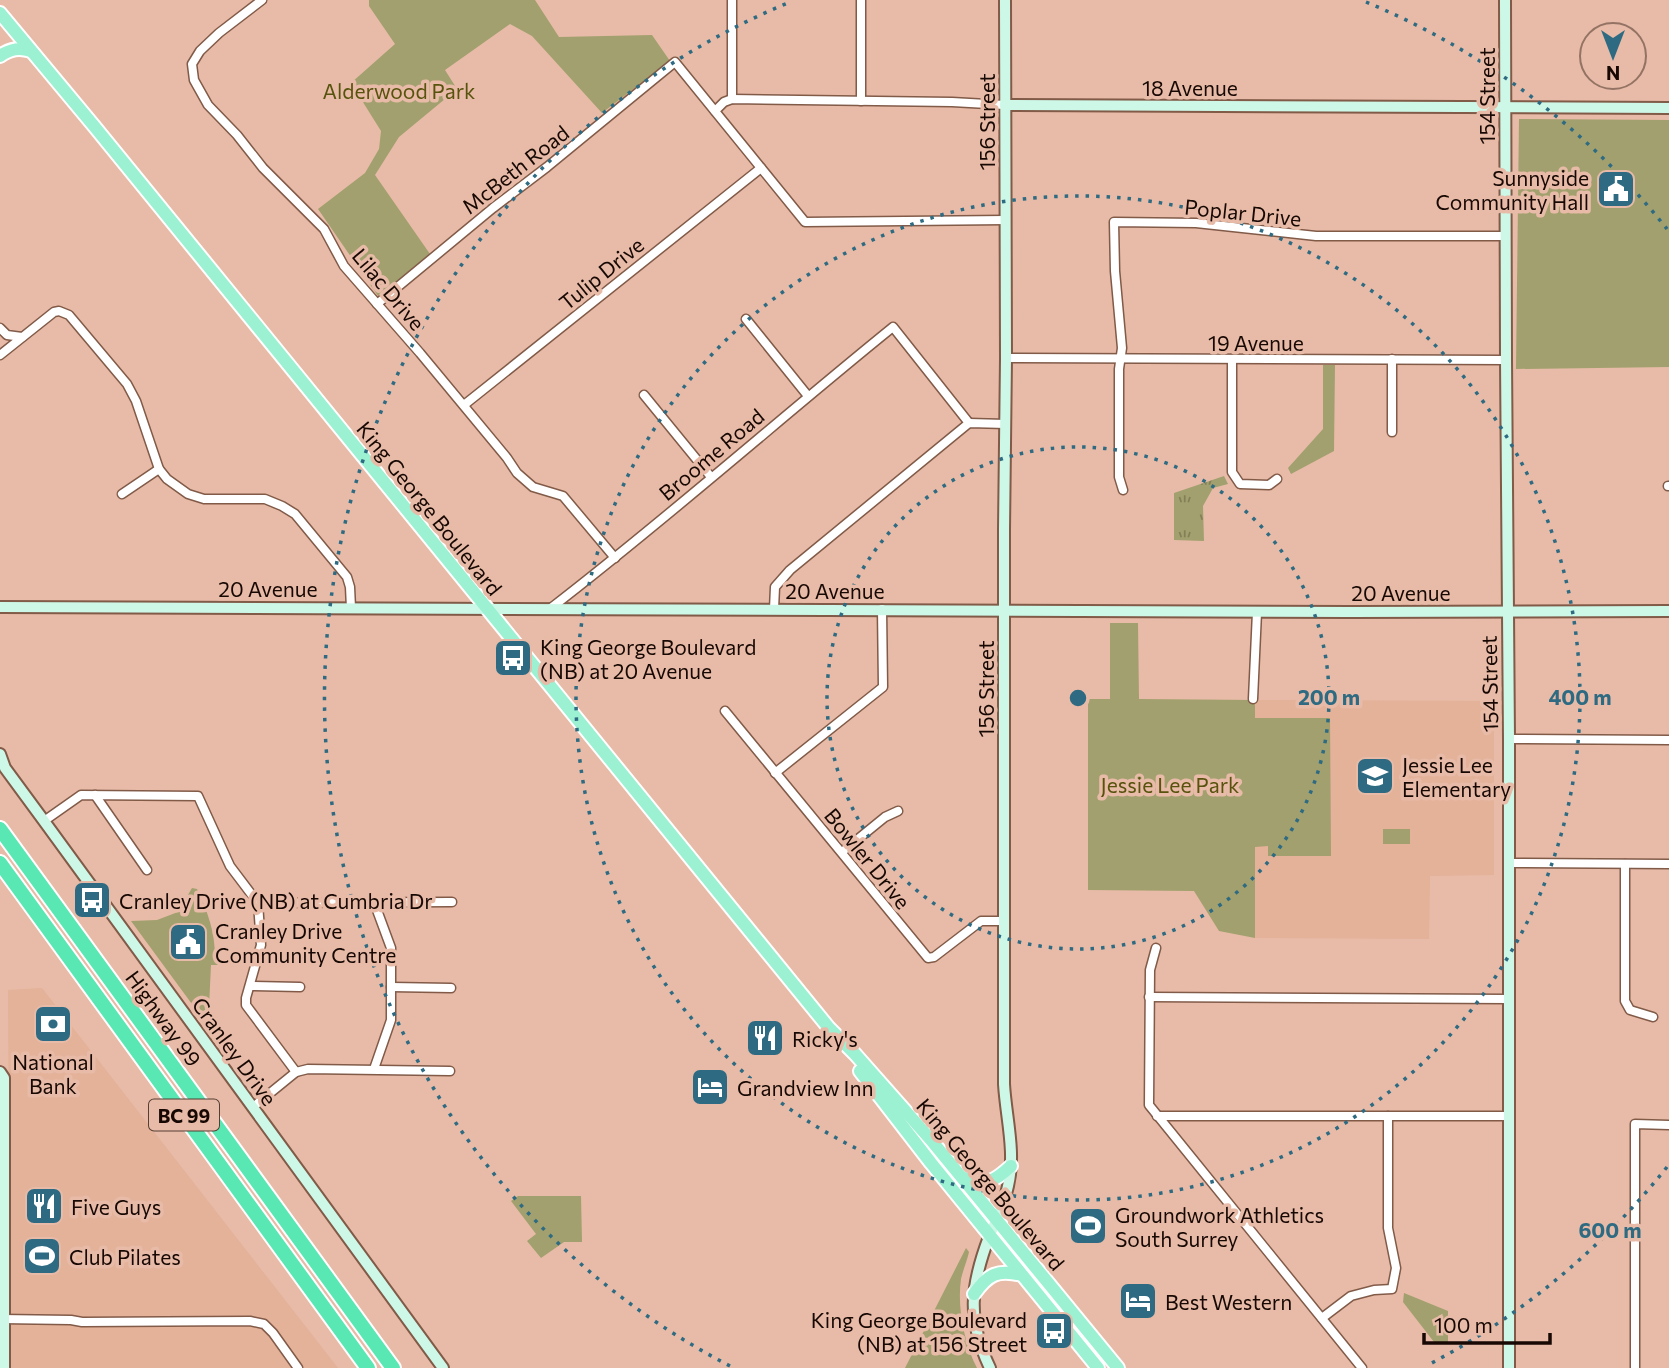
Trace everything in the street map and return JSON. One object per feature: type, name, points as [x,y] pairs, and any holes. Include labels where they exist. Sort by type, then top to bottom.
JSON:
[{"type":"highway","name":"Highway 99","points":[[0,829],[393,1368]]},
{"type":"highway","name":"Highway 99","points":[[0,863],[368,1368]]},
{"type":"main road","name":"King George Boulevard","points":[[0,13],[829,1028],[927,1158],[1023,1275],[1092,1365]]},
{"type":"main road","points":[[0,56],[16,49],[31,51]]},
{"type":"main road","name":"King George Boulevard","points":[[829,1028],[962,1176],[1118,1368]]},
{"type":"main road","points":[[962,1176],[976,1183],[989,1182],[1011,1166]]},
{"type":"main road","points":[[974,1294],[984,1280],[999,1272],[1023,1275]]},
{"type":"main road","points":[[1092,1365],[1101,1359],[1109,1368]]},
{"type":"street","name":"Lilac Drive","points":[[262,0],[219,33],[200,51],[192,64],[194,80],[208,106],[237,135],[263,168],[324,229],[344,266],[464,405],[517,473],[533,487],[563,496],[615,558]]},
{"type":"street","points":[[732,0],[732,99],[724,102],[715,111],[805,222],[1006,220]]},
{"type":"street","points":[[861,0],[861,101]]},
{"type":"street","name":"156 Street","points":[[990,1368],[975,1330],[974,1294],[977,1275],[1008,1186],[1012,1150],[1004,1084],[1005,0]]},
{"type":"street","name":"154 Street","points":[[1505,0],[1509,1368]]},
{"type":"street","name":"McBeth Road","points":[[377,304],[675,62],[715,111]]},
{"type":"street","name":"18 Avenue","points":[[732,99],[1005,105],[1669,108]]},
{"type":"street","name":"Tulip Drive","points":[[464,405],[761,168]]},
{"type":"street","name":"Poplar Drive","points":[[1120,358],[1122,348],[1115,271],[1114,222],[1196,223],[1316,236],[1506,236]]},
{"type":"street","points":[[0,355],[54,312],[69,315],[127,384],[136,401],[159,469],[167,479],[188,494],[204,499],[265,499],[295,514],[347,577],[351,608]]},
{"type":"street","points":[[746,319],[808,396]]},
{"type":"street","name":"Broome Road","points":[[551,608],[893,327],[970,423]]},
{"type":"street","points":[[0,328],[7,335],[22,337]]},
{"type":"street","name":"19 Avenue","points":[[1006,358],[1506,360]]},
{"type":"street","points":[[1120,358],[1119,477],[1123,490]]},
{"type":"street","points":[[1231,359],[1232,472],[1240,484],[1269,485],[1277,479]]},
{"type":"street","points":[[1392,359],[1392,432]]},
{"type":"street","points":[[645,395],[711,477]]},
{"type":"street","points":[[774,608],[775,587],[790,570],[970,423],[1006,424]]},
{"type":"street","points":[[122,494],[159,469]]},
{"type":"street","name":"20 Avenue","points":[[0,607],[1669,611]]},
{"type":"street","points":[[775,773],[883,687],[883,609]]},
{"type":"street","points":[[1252,698],[1257,612]]},
{"type":"street","name":"Bowler Drive","points":[[725,712],[928,958],[934,957],[981,921],[1004,921]]},
{"type":"street","points":[[1509,739],[1669,740]]},
{"type":"street","name":"Cranley Drive","points":[[0,754],[5,768],[443,1368]]},
{"type":"street","points":[[44,821],[81,795],[198,796],[230,866],[258,903],[261,945],[246,1005],[296,1072]]},
{"type":"street","points":[[95,795],[147,870]]},
{"type":"street","points":[[842,852],[885,817],[898,811]]},
{"type":"street","points":[[1509,863],[1669,864]]},
{"type":"street","points":[[1625,864],[1625,1001],[1630,1010],[1653,1017]]},
{"type":"street","points":[[374,902],[391,948],[391,1020],[374,1069]]},
{"type":"street","points":[[258,903],[452,902]]},
{"type":"street","points":[[1156,948],[1150,970],[1149,1105],[1362,1368]]},
{"type":"street","points":[[250,986],[300,987]]},
{"type":"street","points":[[391,987],[451,988]]},
{"type":"street","points":[[1149,997],[1509,999]]},
{"type":"street","points":[[253,1107],[296,1072],[308,1069],[450,1071]]},
{"type":"street","points":[[0,1072],[4,1078],[4,1368]]},
{"type":"street","points":[[1157,1116],[1509,1116]]},
{"type":"street","points":[[1322,1318],[1351,1296],[1392,1289],[1396,1268],[1388,1228],[1388,1116]]},
{"type":"street","points":[[1635,1368],[1635,1124],[1669,1125]]},
{"type":"street","points":[[2,1319],[93,1322],[250,1321],[264,1324],[298,1368]]},
{"type":"shaded area","name":"Jessie Lee Elementary","points":[[1255,700],[1494,701],[1494,875],[1430,876],[1429,939],[1255,938]]},
{"type":"shaded area","points":[[42,988],[338,1368],[10,1368],[8,990]]},
{"type":"green space","name":"Alderwood Park","points":[[369,0],[535,0],[559,37],[652,35],[670,61],[602,113],[532,36],[510,24],[445,70],[457,89],[399,137],[375,175],[430,254],[378,296],[318,209],[365,173],[379,149],[381,131],[351,83],[395,44],[369,6]]},
{"type":"green space","points":[[1519,119],[1669,120],[1669,367],[1516,369]]},
{"type":"green space","points":[[1323,365],[1335,365],[1334,451],[1291,474],[1288,468],[1323,429]]},
{"type":"green space","points":[[1224,476],[1228,484],[1213,488],[1203,506],[1204,541],[1174,540],[1174,493]]},
{"type":"green space","name":"Jessie Lee Park","points":[[1110,623],[1138,623],[1139,699],[1255,700],[1255,718],[1330,718],[1331,856],[1268,856],[1268,846],[1255,847],[1255,938],[1219,931],[1194,891],[1088,890],[1088,699],[1110,699]]},
{"type":"green space","points":[[1383,829],[1410,829],[1410,844],[1383,844]]},
{"type":"green space","points":[[192,888],[197,889],[208,914],[215,958],[250,958],[248,965],[211,965],[209,1007],[200,1015],[131,921],[157,920],[178,912]]},
{"type":"green space","points":[[518,1196],[581,1196],[582,1242],[564,1242],[541,1258],[527,1241],[536,1234],[511,1201]]},
{"type":"green space","points":[[966,1248],[969,1252],[961,1279],[961,1313],[968,1347],[977,1368],[905,1368]]},
{"type":"green space","points":[[1404,1293],[1448,1311],[1448,1342],[1434,1342],[1403,1302]]},
{"type":"place","name":"Sunnyside Community Hall","points":[[1616,189]]},
{"type":"place","name":"King George Boulevard (NB) at 20 Avenue","points":[[513,658]]},
{"type":"place","name":"Jessie Lee Elementary","points":[[1375,776]]},
{"type":"place","name":"Cranley Drive (NB) at Cumbria Dr","points":[[92,900]]},
{"type":"place","name":"Cranley Drive Community Centre","points":[[188,942]]},
{"type":"place","name":"National Bank","points":[[53,1024]]},
{"type":"place","name":"Ricky's","points":[[765,1038]]},
{"type":"place","name":"Grandview Inn","points":[[710,1087]]},
{"type":"place","name":"Five Guys","points":[[44,1206]]},
{"type":"place","name":"Groundwork Athletics South Surrey","points":[[1088,1226]]},
{"type":"place","name":"Club Pilates","points":[[42,1256]]},
{"type":"place","name":"Best Western","points":[[1138,1301]]},
{"type":"place","name":"King George Boulevard (NB) at 156 Street","points":[[1054,1331]]}]
